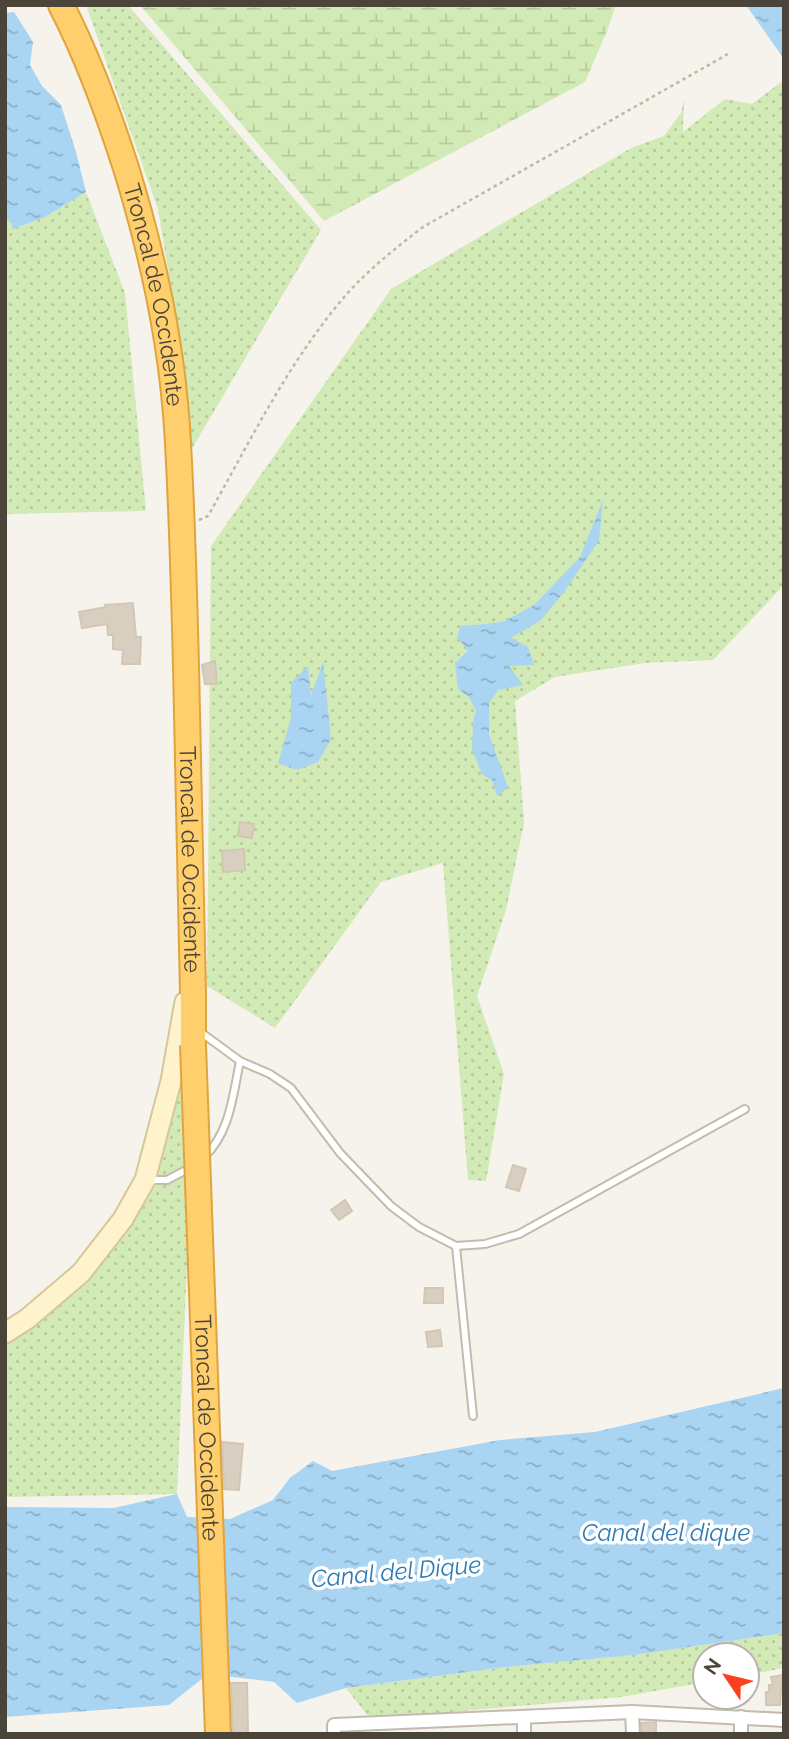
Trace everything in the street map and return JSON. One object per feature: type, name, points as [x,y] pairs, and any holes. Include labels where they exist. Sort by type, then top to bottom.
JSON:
[{"type":"highway","name":"Troncal de Occidente","points":[[61,5],[80,41],[97,84],[126,167],[150,254],[171,374],[177,426],[182,520],[193,1035],[218,1734]]},
{"type":"street","points":[[5,1333],[27,1319],[81,1273],[123,1219],[145,1180],[171,1081],[185,1003],[193,994]]},
{"type":"street","points":[[632,1712],[633,1734]]},
{"type":"street","points":[[334,1729],[479,1718],[632,1712],[784,1720]]},
{"type":"street","points":[[524,1717],[524,1734]]},
{"type":"street","points":[[741,1717],[741,1734]]},
{"type":"street","points":[[479,1718],[480,1734]]},
{"type":"lane","points":[[193,1035],[270,1074],[291,1088],[340,1153],[391,1206],[419,1227],[456,1246],[485,1244],[519,1234],[745,1109]]},
{"type":"lane","points":[[145,1180],[167,1180],[187,1171],[207,1155],[226,1123],[240,1061]]},
{"type":"lane","points":[[456,1246],[473,1416]]},
{"type":"path","points":[[182,520],[198,521],[208,516],[283,381],[340,302],[379,262],[423,227],[728,54]]},
{"type":"green space","points":[[86,5],[128,5],[321,230],[184,462],[181,349],[158,209]]},
{"type":"green space","points":[[140,5],[616,5],[585,82],[324,221]]},
{"type":"green space","points":[[784,80],[784,585],[713,660],[645,663],[555,677],[515,701],[524,823],[506,910],[477,996],[504,1074],[486,1181],[468,1180],[443,863],[381,882],[275,1028],[207,986],[211,546],[391,289],[631,148],[664,136],[681,113],[684,99],[683,132],[725,99],[752,104]]},
{"type":"green space","points":[[86,192],[125,293],[146,511],[5,514],[5,219],[10,219],[14,229],[45,217]]},
{"type":"green space","points":[[204,872],[177,1494],[5,1497],[5,1333],[55,1297],[145,1180]]},
{"type":"green space","points":[[784,1633],[784,1668],[761,1672],[761,1641],[729,1641]]},
{"type":"green space","points":[[691,1647],[691,1685],[622,1697],[406,1716],[367,1715],[346,1688],[506,1667]]},
{"type":"water","points":[[746,5],[784,5],[784,59]]},
{"type":"water","points":[[14,12],[33,42],[30,65],[42,86],[61,105],[86,192],[45,217],[13,229],[10,219],[5,219],[5,13]]},
{"type":"water","points":[[603,500],[599,540],[564,592],[541,620],[511,638],[528,647],[534,665],[509,666],[523,685],[498,690],[489,704],[489,734],[508,787],[497,796],[492,780],[482,774],[472,750],[476,711],[469,697],[458,689],[455,663],[468,651],[457,637],[461,626],[505,621],[534,605],[580,557]]},
{"type":"water","points":[[323,662],[331,739],[318,762],[297,770],[278,763],[291,718],[291,683],[308,666],[311,696]]},
{"type":"water","name":"Canal del dique","points":[[784,1388],[784,1633],[729,1641],[691,1641],[691,1647],[634,1655],[506,1667],[346,1688],[297,1703],[274,1682],[208,1674],[169,1705],[5,1717],[5,1507],[113,1508],[177,1494],[187,1517],[230,1519],[273,1500],[290,1478],[313,1461],[332,1471],[500,1440],[595,1432]]},
{"type":"building","points":[[133,603],[136,637],[141,637],[140,664],[122,664],[123,650],[113,649],[113,635],[108,635],[107,624],[82,628],[79,612],[106,607],[105,605]]},
{"type":"building","points":[[215,661],[217,684],[205,684],[202,665]]},
{"type":"building","points":[[240,822],[254,824],[252,838],[238,836]]},
{"type":"building","points":[[244,849],[245,870],[223,872],[222,851]]},
{"type":"building","points":[[513,1165],[526,1169],[519,1191],[506,1187]]},
{"type":"building","points":[[345,1200],[352,1211],[339,1220],[331,1210]]},
{"type":"building","points":[[425,1288],[443,1288],[443,1303],[424,1303]]},
{"type":"building","points":[[440,1330],[442,1346],[428,1347],[426,1332]]},
{"type":"building","points":[[222,1442],[243,1444],[239,1490],[224,1489]]},
{"type":"building","points":[[783,1675],[784,1687],[781,1688],[780,1705],[766,1705],[766,1692],[769,1692],[769,1685],[773,1685],[771,1677]]},
{"type":"building","points":[[231,1683],[247,1683],[248,1734],[233,1734]]},
{"type":"building","points":[[656,1722],[656,1734],[642,1734],[641,1723]]},
{"type":"water label","name":"Canal del Dique","points":[[396,1572]]}]
